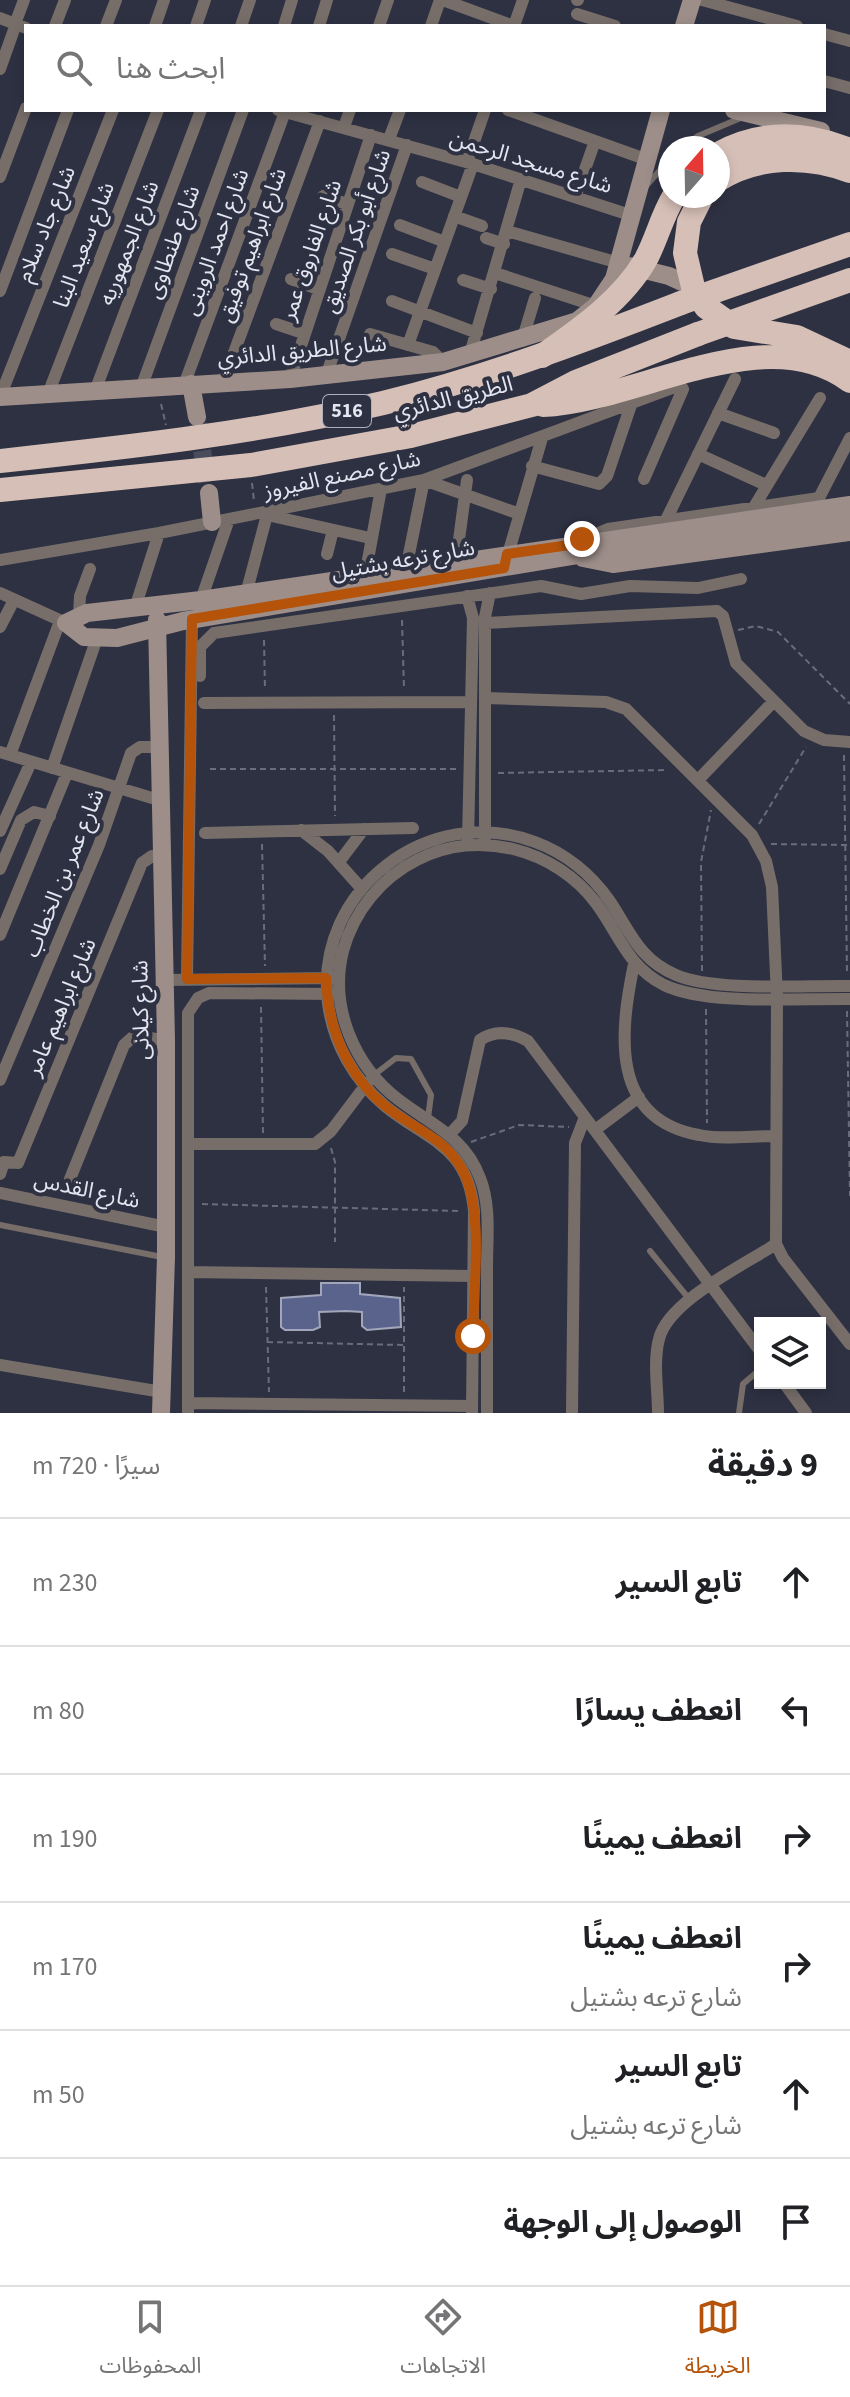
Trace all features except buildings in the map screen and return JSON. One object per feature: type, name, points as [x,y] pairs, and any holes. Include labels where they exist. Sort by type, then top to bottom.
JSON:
[{"type":"highway","points":[[730,150],[766,137],[803,136],[840,141]]},
{"type":"highway","points":[[730,174],[787,160],[815,162],[850,171]]},
{"type":"highway","points":[[542,356],[588,322],[630,282],[653,245],[669,208]]},
{"type":"highway","points":[[697,208],[687,231],[687,295],[734,327],[811,341],[850,362]]},
{"type":"highway","name":"الطريق الدائري","points":[[0,461],[158,444],[278,425],[437,388],[542,356],[687,295],[850,244]]},
{"type":"highway","name":"الطريق الدائري","points":[[0,490],[251,465],[425,433],[532,405],[576,382],[698,334],[850,280]]},
{"type":"highway","points":[[532,405],[596,398],[703,368],[768,356],[806,360],[850,381]]},
{"type":"street","points":[[0,69],[19,25],[24,0]]},
{"type":"street","points":[[56,24],[65,0]]},
{"type":"street","points":[[107,24],[116,0]]},
{"type":"street","points":[[156,24],[164,0]]},
{"type":"street","points":[[197,24],[205,0]]},
{"type":"street","points":[[242,24],[250,0]]},
{"type":"street","points":[[285,24],[292,0]]},
{"type":"street","points":[[320,24],[327,0]]},
{"type":"street","points":[[380,24],[388,0]]},
{"type":"street","points":[[432,24],[441,0],[514,24]]},
{"type":"street","points":[[517,24],[523,0]]},
{"type":"street","points":[[685,24],[692,0]]},
{"type":"street","points":[[702,0],[790,24]]},
{"type":"street","points":[[577,14],[609,24]]},
{"type":"street","points":[[0,18],[19,25]]},
{"type":"street","points":[[826,35],[850,41]]},
{"type":"street","points":[[826,82],[850,88]]},
{"type":"street","points":[[0,177],[24,112]]},
{"type":"street","points":[[0,291],[67,112]]},
{"type":"street","name":"شارع جاد سلام","points":[[0,397],[112,112]]},
{"type":"street","name":"شارع سعيد البنا","points":[[48,394],[157,112]]},
{"type":"street","name":"شارع الجمهوريه","points":[[95,391],[200,112]]},
{"type":"street","name":"شارع طنطاوى","points":[[141,388],[242,112]]},
{"type":"street","name":"شارع احمد الروينى","points":[[188,385],[286,112]]},
{"type":"street","name":"شارع مسجد الرحمن","points":[[289,112],[576,195],[635,207]]},
{"type":"street","points":[[344,127],[349,112]]},
{"type":"street","points":[[389,139],[399,112]]},
{"type":"street","points":[[408,345],[461,197],[484,112]]},
{"type":"street","points":[[514,112],[648,160]]},
{"type":"street","points":[[495,273],[596,306],[610,286],[621,254],[660,112]]},
{"type":"street","points":[[743,112],[787,122],[840,141]]},
{"type":"street","name":"شارع ابراهيم توفيق","points":[[223,382],[320,121]]},
{"type":"street","points":[[730,137],[787,122]]},
{"type":"street","name":"شارع الفاروق عمر","points":[[290,379],[371,135]]},
{"type":"street","points":[[576,195],[595,141]]},
{"type":"street","name":"شارع أبو بكر الصديق","points":[[326,376],[407,145]]},
{"type":"street","points":[[470,354],[521,179]]},
{"type":"street","points":[[422,182],[461,197]]},
{"type":"street","points":[[323,196],[347,204]]},
{"type":"street","points":[[621,254],[647,228],[659,208]]},
{"type":"street","points":[[454,216],[504,244]]},
{"type":"street","points":[[400,225],[445,242]]},
{"type":"street","points":[[507,231],[621,254],[669,276],[687,295]]},
{"type":"street","points":[[392,254],[435,269]]},
{"type":"street","points":[[291,279],[318,289]]},
{"type":"street","points":[[463,280],[491,289]]},
{"type":"street","points":[[522,341],[535,298]]},
{"type":"street","points":[[392,301],[477,333]]},
{"type":"street","name":"شارع الطريق الدائري","points":[[0,397],[290,379],[443,362],[522,341],[577,321],[596,306]]},
{"type":"street","points":[[276,324],[303,333]]},
{"type":"street","points":[[370,334],[433,352],[443,362]]},
{"type":"street","points":[[666,520],[735,379]]},
{"type":"street","points":[[188,385],[197,417]]},
{"type":"street","name":"شارع مصنع الفيروز","points":[[0,560],[268,513],[424,480],[680,385],[683,389],[644,479]]},
{"type":"street","points":[[754,507],[820,398]]},
{"type":"street","points":[[532,466],[599,484],[607,476],[632,402]]},
{"type":"street","points":[[718,413],[774,433]]},
{"type":"street","points":[[506,561],[517,513],[542,438]]},
{"type":"street","name":"شارع ترعه بشتيل","points":[[576,550],[601,530],[819,498],[850,438]]},
{"type":"street","points":[[698,454],[766,485]]},
{"type":"street","points":[[406,569],[424,480],[517,513]]},
{"type":"street","points":[[456,562],[467,480]]},
{"type":"street","points":[[365,576],[381,489]]},
{"type":"street","points":[[201,600],[221,521],[209,493]]},
{"type":"street","name":"شارع ترعه بشتيل","points":[[97,638],[127,637],[192,619],[506,561],[850,505]]},
{"type":"street","points":[[246,594],[268,513],[370,538]]},
{"type":"street","name":"شارع ترعه بشتيل","points":[[576,550],[850,517]]},
{"type":"street","points":[[327,554],[333,530]]},
{"type":"street","points":[[576,550],[598,563],[613,564],[850,532]]},
{"type":"street","points":[[135,608],[159,533]]},
{"type":"street","name":"شارع ترعه بشتيل","points":[[68,620],[456,562],[506,561]]},
{"type":"street","points":[[90,569],[5,754],[162,801]]},
{"type":"street","points":[[200,676],[200,647],[209,635],[546,585],[576,594],[630,586],[689,589],[741,579]]},
{"type":"street","points":[[0,593],[68,620],[78,635],[97,638],[52,768]]},
{"type":"street","points":[[484,838],[486,623],[490,593]]},
{"type":"street","points":[[467,596],[473,618],[468,839]]},
{"type":"street","points":[[0,627],[14,600]]},
{"type":"street","name":"شارع كيلانى","points":[[156,606],[166,1041],[166,1257],[161,1413]]},
{"type":"street","points":[[486,623],[713,610],[723,616],[736,663],[774,701],[813,737],[847,742]]},
{"type":"street","points":[[187,979],[192,619]]},
{"type":"street","points":[[485,698],[617,704],[634,716],[755,839],[772,887],[776,991],[776,1244],[783,1258],[850,1344]]},
{"type":"street","points":[[698,780],[774,701]]},
{"type":"street","points":[[204,703],[471,702]]},
{"type":"street","name":"شارع عمر بن الخطاب","points":[[0,1080],[120,789],[131,753],[140,747],[161,747]]},
{"type":"street","points":[[0,831],[31,762]]},
{"type":"street","points":[[0,935],[67,773]]},
{"type":"street","points":[[0,869],[24,817],[38,812],[50,816]]},
{"type":"street","points":[[205,833],[413,828]]},
{"type":"street","points":[[339,862],[364,829]]},
{"type":"street","points":[[301,830],[339,862],[361,888]]},
{"type":"street","points":[[484,838],[528,853],[567,874],[597,905],[617,943],[634,964],[667,986],[706,996],[776,991],[849,992]]},
{"type":"street","points":[[333,994],[209,993],[198,998],[190,1008],[188,1408],[270,1405],[472,1409],[474,1211],[467,1180],[452,1153],[428,1132],[384,1105],[335,1035],[333,978],[336,930],[361,888],[387,863],[417,845],[484,838],[532,841],[574,863],[608,898],[643,954],[673,974],[702,983],[776,991]]},
{"type":"street","points":[[333,978],[355,920],[383,883],[422,857],[468,839]]},
{"type":"street","name":"شارع ابراهيم عامر","points":[[0,1174],[4,1162],[18,1163],[142,863],[152,856],[162,860]]},
{"type":"street","points":[[634,964],[623,1048],[628,1074],[639,1097],[669,1125],[708,1136],[774,1136]]},
{"type":"street","points":[[165,980],[333,978]]},
{"type":"street","points":[[450,1134],[462,1121],[475,1050],[480,1040],[496,1033],[518,1035],[528,1041],[582,1123],[595,1130],[754,1343]]},
{"type":"street","points":[[70,1179],[129,1037],[144,1035],[166,1041]]},
{"type":"street","points":[[369,1081],[450,1134],[462,1146],[480,1176],[486,1199],[487,1413]]},
{"type":"street","points":[[189,1144],[305,1146],[324,1139],[369,1081]]},
{"type":"street","points":[[595,1130],[639,1097]]},
{"type":"street","points":[[572,1413],[575,1143],[582,1123]]},
{"type":"street","name":"شارع القدس","points":[[0,1193],[166,1227]]},
{"type":"street","points":[[658,1413],[659,1338],[668,1320],[690,1300],[776,1244]]},
{"type":"street","points":[[189,1272],[473,1276]]},
{"type":"street","points":[[473,1336],[487,1337]]},
{"type":"street","points":[[0,1365],[162,1392]]},
{"type":"street","points":[[788,1389],[806,1413]]},
{"type":"lane","points":[[702,136],[743,112]]},
{"type":"lane","points":[[635,207],[658,175]]},
{"type":"lane","points":[[369,1081],[396,1058],[411,1059],[431,1095],[428,1118]]},
{"type":"lane","points":[[0,1225],[166,1257]]},
{"type":"lane","points":[[650,1251],[690,1300]]},
{"type":"lane","points":[[739,1413],[743,1384],[754,1375]]},
{"type":"path","points":[[402,606],[404,702]]},
{"type":"path","points":[[264,626],[265,703]]},
{"type":"path","points":[[727,632],[756,626],[778,632],[850,704]]},
{"type":"path","points":[[333,703],[336,829]]},
{"type":"path","points":[[813,737],[755,839],[848,845]]},
{"type":"path","points":[[847,742],[850,1196]]},
{"type":"path","points":[[210,769],[469,769]]},
{"type":"path","points":[[485,773],[687,769]]},
{"type":"path","points":[[702,983],[701,862],[706,827],[715,798]]},
{"type":"path","points":[[262,831],[265,979]]},
{"type":"path","points":[[261,994],[263,1146]]},
{"type":"path","points":[[706,996],[708,1136]]},
{"type":"path","points":[[462,1146],[490,1132],[519,1125],[582,1123]]},
{"type":"path","points":[[324,1139],[335,1162],[335,1242]]},
{"type":"path","points":[[189,1203],[474,1211]]},
{"type":"path","points":[[265,1274],[270,1405]]},
{"type":"path","points":[[404,1276],[404,1406]]},
{"type":"path","points":[[267,1342],[404,1345]]},
{"type":"tunnel","points":[[198,424],[207,482]]},
{"type":"route","points":[[473,1336],[474,1211],[467,1180],[458,1161],[444,1145],[384,1105],[355,1073],[331,1022],[326,978],[187,979],[192,619],[504,568],[507,554],[576,544],[582,539]]}]
